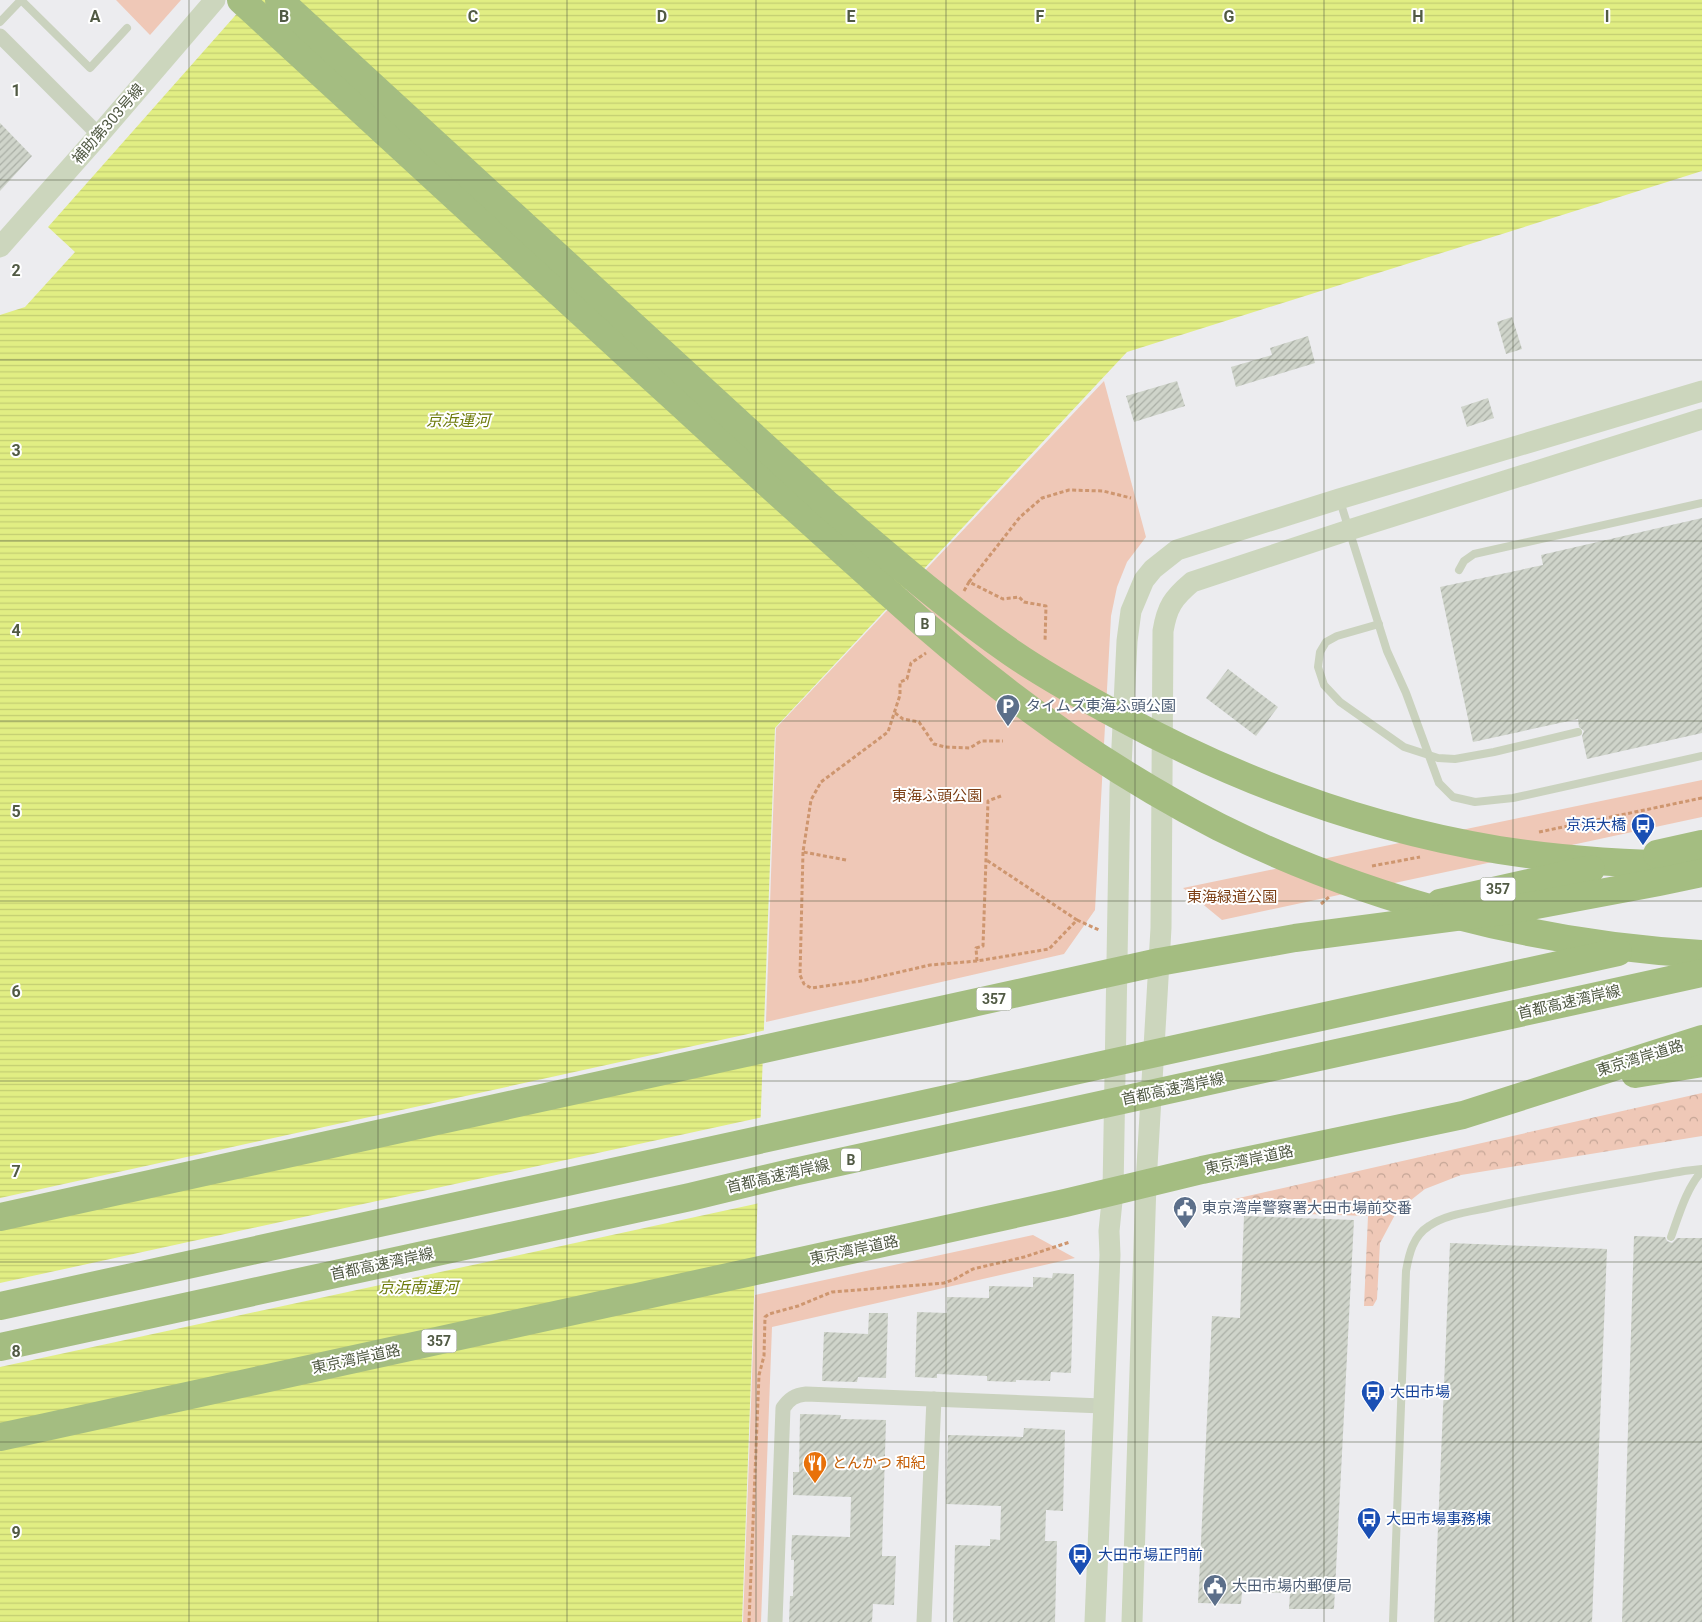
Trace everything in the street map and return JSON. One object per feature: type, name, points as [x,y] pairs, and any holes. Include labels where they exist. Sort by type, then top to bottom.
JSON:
[{"type":"highway","name":"B","points":[[241,0],[714,435],[905,607],[991,680],[1102,759],[1219,827],[1355,885],[1445,912],[1542,935],[1652,952],[1702,954]]},
{"type":"highway","name":"B","points":[[279,0],[835,511],[937,597],[1013,654],[1140,727],[1204,758],[1263,783],[1376,822],[1435,837],[1559,858],[1626,863],[1702,864]]},
{"type":"highway","name":"357","points":[[1295,938],[1528,882],[1702,844]]},
{"type":"highway","name":"357","points":[[0,1218],[1159,962],[1295,938],[1509,910],[1702,873]]},
{"type":"highway","points":[[0,1306],[1702,934]]},
{"type":"highway","name":"首都高速湾岸線","points":[[0,1347],[680,1199],[794,1172],[1702,972]]},
{"type":"highway","name":"東京湾岸道路","points":[[0,1437],[877,1244],[1202,1170],[1463,1115],[1702,1039]]},
{"type":"highway","name":"357","points":[[1545,1088],[1702,1063]]},
{"type":"street","name":"補助第303号線","points":[[0,248],[215,0]]},
{"type":"street","points":[[0,36],[99,136]]},
{"type":"street","points":[[1095,1622],[1102,1406],[1110,1255],[1109,1231],[1113,1191],[1120,788],[1127,641],[1131,611],[1144,580],[1153,569],[1178,550],[1339,499],[1702,391]]},
{"type":"street","points":[[1132,1622],[1146,1183],[1159,962],[1163,631],[1168,610],[1179,593],[1192,582],[1349,530],[1702,419]]},
{"type":"street","points":[[775,1622],[783,1408],[788,1400],[797,1395],[806,1394],[1102,1406]]},
{"type":"street","points":[[924,1622],[934,1399]]},
{"type":"lane","points":[[0,22],[21,0],[90,68],[128,28]]},
{"type":"lane","points":[[1339,499],[1387,652],[1406,693],[1440,783],[1454,797],[1475,802],[1513,798],[1702,756]]},
{"type":"lane","points":[[1459,570],[1464,561],[1474,554],[1702,502]]},
{"type":"lane","points":[[1379,624],[1337,636],[1326,642],[1320,652],[1318,667],[1324,685],[1340,702],[1404,747],[1438,758],[1455,759],[1494,752],[1578,732]]},
{"type":"lane","points":[[1671,1237],[1685,1199],[1702,1170]]},
{"type":"lane","points":[[1393,1622],[1406,1272],[1408,1256],[1415,1239],[1429,1226],[1448,1217],[1518,1201],[1684,1171],[1702,1170]]},
{"type":"path","points":[[961,598],[969,582],[1020,517],[1042,498],[1069,490],[1103,491],[1131,498]]},
{"type":"path","points":[[969,582],[1003,599],[1019,597],[1024,602],[1046,606],[1045,642]]},
{"type":"path","points":[[930,650],[911,663],[907,679],[900,682],[900,696],[888,732],[821,782],[810,800],[803,852],[800,975],[804,984],[812,988],[861,981],[930,965],[977,961],[1049,949],[1077,920]]},
{"type":"path","points":[[895,713],[903,719],[919,722],[934,744],[945,747],[970,748],[981,741],[1003,741]]},
{"type":"path","points":[[977,961],[976,948],[983,946],[988,801],[1001,796]]},
{"type":"path","points":[[803,852],[846,860]]},
{"type":"path","points":[[985,859],[1077,920],[1099,930]]},
{"type":"path","points":[[749,1622],[759,1375],[764,1356],[765,1317],[832,1292],[944,1282],[955,1279],[972,1269],[1024,1257],[1070,1242]]},
{"type":"green space","points":[[116,0],[181,0],[150,35]]},
{"type":"green space","name":"東海ふ頭公園","points":[[1104,381],[1146,537],[1127,562],[1117,587],[1111,616],[1095,910],[1064,954],[766,1022],[776,728]]},
{"type":"green space","name":"東海緑道公園","points":[[1702,780],[1702,817],[1222,920],[1183,888]]},
{"type":"green space","points":[[1702,1093],[1702,1136],[1461,1175],[1425,1189],[1397,1211],[1380,1243],[1377,1299],[1373,1306],[1364,1306],[1368,1216],[1243,1212],[1230,1200]]},
{"type":"green space","points":[[1033,1235],[1075,1258],[772,1327],[761,1622],[743,1622],[755,1295]]},
{"type":"water","name":"京浜運河","points":[[249,0],[1702,0],[1702,171],[1127,352],[775,728],[742,1622],[0,1622],[0,315],[25,307],[75,252],[48,227]]},
{"type":"pier","points":[[766,1030],[765,1059],[0,1226],[0,1198]]},
{"type":"pier","points":[[763,1117],[760,1203],[0,1367],[0,1283]]},
{"type":"building","points":[[0,123],[32,156],[0,191]]},
{"type":"building","points":[[1512,317],[1522,349],[1506,354],[1497,322]]},
{"type":"building","points":[[1308,336],[1315,363],[1236,387],[1231,367],[1272,355],[1270,348]]},
{"type":"building","points":[[1177,381],[1185,406],[1134,422],[1126,396]]},
{"type":"building","points":[[1488,398],[1494,418],[1467,427],[1461,407]]},
{"type":"building","points":[[1702,518],[1702,733],[1587,759],[1582,736],[1584,731],[1579,727],[1578,719],[1473,742],[1440,587],[1543,565],[1541,555]]},
{"type":"building","points":[[1228,669],[1278,707],[1256,736],[1206,698]]},
{"type":"building","points":[[1244,1216],[1354,1220],[1334,1609],[1289,1609],[1290,1593],[1242,1592],[1241,1604],[1198,1603],[1212,1316],[1240,1318]]},
{"type":"building","points":[[1634,1236],[1665,1237],[1667,1241],[1672,1243],[1677,1238],[1702,1238],[1702,1622],[1622,1622]]},
{"type":"building","points":[[1450,1243],[1607,1249],[1592,1622],[1434,1622]]},
{"type":"building","points":[[1053,1273],[1074,1274],[1071,1373],[1051,1372],[1050,1381],[1016,1380],[1016,1382],[987,1381],[987,1376],[937,1374],[937,1378],[915,1377],[917,1312],[947,1313],[947,1297],[989,1298],[989,1286],[1033,1287],[1033,1277],[1052,1278]]},
{"type":"building","points":[[869,1313],[888,1313],[886,1378],[858,1377],[857,1382],[822,1381],[824,1332],[868,1334]]},
{"type":"building","points":[[800,1414],[841,1415],[840,1419],[886,1420],[882,1556],[896,1556],[894,1605],[873,1604],[872,1622],[789,1622],[790,1596],[793,1596],[794,1560],[791,1560],[792,1535],[850,1537],[851,1497],[793,1495],[793,1472],[799,1472]]},
{"type":"building","points":[[1024,1428],[1065,1430],[1063,1511],[1046,1510],[1045,1541],[1057,1541],[1055,1622],[953,1622],[955,1545],[990,1546],[990,1539],[1000,1540],[1001,1506],[946,1504],[948,1435],[1023,1437]]},
{"type":"place","name":"タイムズ東海ふ頭公園","points":[[1008,727]]},
{"type":"place","name":"京浜大橋","points":[[1643,846]]},
{"type":"place","name":"東京湾岸警察署大田市場前交番","points":[[1185,1229]]},
{"type":"place","name":"大田市場","points":[[1373,1413]]},
{"type":"place","name":"とんかつ 和紀","points":[[815,1484]]},
{"type":"place","name":"大田市場事務棟","points":[[1369,1540]]},
{"type":"place","name":"大田市場正門前","points":[[1080,1576]]},
{"type":"place","name":"大田市場内郵便局","points":[[1215,1607]]},
{"type":"water label","name":"京浜南運河","points":[[418,1287]]}]
